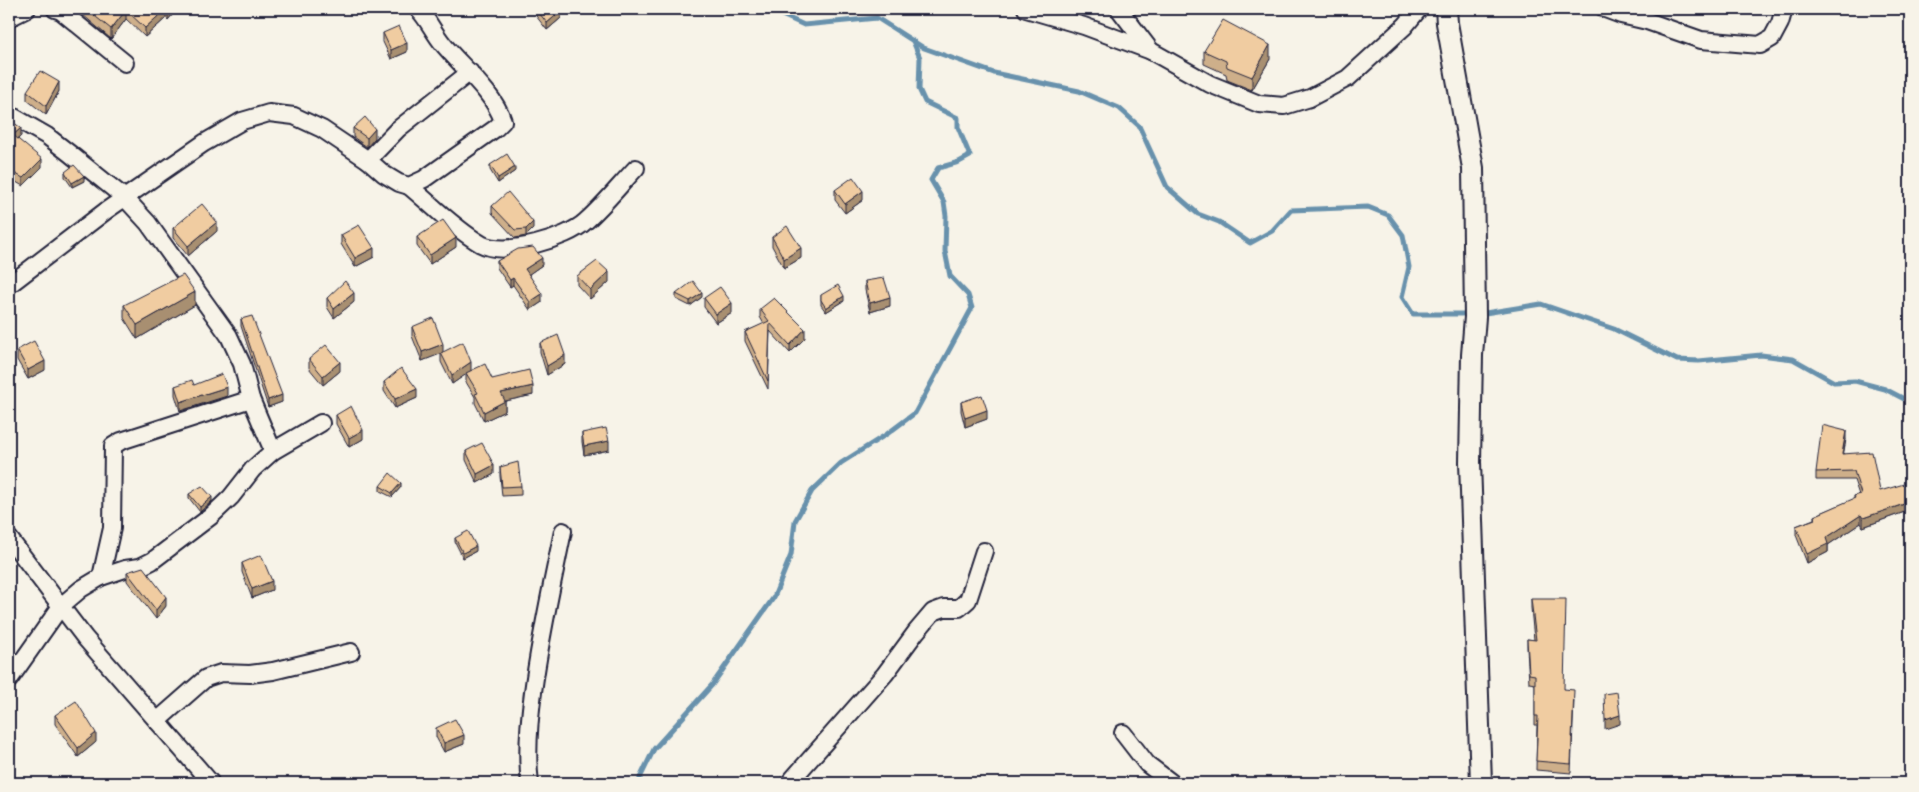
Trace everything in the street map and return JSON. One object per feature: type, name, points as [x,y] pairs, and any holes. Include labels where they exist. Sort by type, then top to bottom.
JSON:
[{"type":"street","points":[[9,18],[27,9]]},
{"type":"street","points":[[55,9],[61,11],[125,62]]},
{"type":"street","points":[[410,186],[424,179],[503,121],[500,111],[470,72],[442,43],[426,17],[418,9]]},
{"type":"street","points":[[1026,9],[1084,26],[1151,51],[1210,84],[1259,104],[1284,106],[1310,98],[1348,78],[1405,26],[1418,9]]},
{"type":"street","points":[[1119,9],[1151,51]]},
{"type":"street","points":[[1446,9],[1448,31],[1473,168],[1475,317],[1472,355],[1470,462],[1482,783]]},
{"type":"street","points":[[1605,9],[1623,12],[1701,40],[1760,45],[1772,38],[1780,23],[1784,9]]},
{"type":"street","points":[[368,160],[398,129],[470,72]]},
{"type":"street","points":[[9,284],[107,210],[204,143],[242,122],[269,113],[294,116],[322,129],[368,160],[384,174],[410,186],[456,226],[483,245],[501,249],[518,248],[564,235],[585,222],[636,168]]},
{"type":"street","points":[[14,116],[47,136],[125,198],[148,223],[229,336],[242,364],[251,399],[273,451]]},
{"type":"street","points":[[101,577],[112,528],[113,446],[120,441],[251,399]]},
{"type":"street","points":[[9,680],[60,606],[81,589],[101,577],[125,569],[140,567],[152,561],[210,517],[231,497],[253,468],[273,451],[321,423]]},
{"type":"street","points":[[530,783],[528,771],[529,728],[536,670],[563,531]]},
{"type":"street","points":[[9,538],[85,638],[211,783]]},
{"type":"street","points":[[789,783],[885,674],[916,632],[934,612],[944,608],[959,608],[968,600],[984,551]]},
{"type":"street","points":[[157,722],[206,678],[221,673],[250,674],[273,671],[351,652]]},
{"type":"street","points":[[1123,733],[1147,764],[1172,783]]},
{"type":"building","points":[[86,9],[166,9],[145,28],[126,10],[111,29]]},
{"type":"building","points":[[536,9],[560,9],[561,11],[547,23]]},
{"type":"building","points":[[1223,20],[1270,45],[1252,77],[1227,67],[1226,61],[1204,51]]},
{"type":"building","points":[[399,26],[407,43],[391,50],[383,33]]},
{"type":"building","points":[[40,71],[59,82],[46,106],[27,91]]},
{"type":"building","points":[[365,117],[375,129],[367,138],[353,128]]},
{"type":"building","points":[[9,119],[21,128],[13,135],[42,159],[23,178],[9,170],[11,163],[9,161]]},
{"type":"building","points":[[507,154],[515,167],[498,178],[490,165]]},
{"type":"building","points":[[74,165],[84,176],[72,183],[65,172]]},
{"type":"building","points":[[853,177],[863,191],[845,204],[835,190]]},
{"type":"building","points":[[508,192],[533,222],[526,229],[515,230],[492,206]]},
{"type":"building","points":[[202,204],[217,222],[188,246],[173,228]]},
{"type":"building","points":[[443,220],[456,238],[430,255],[417,237]]},
{"type":"building","points":[[359,225],[374,248],[355,258],[341,235]]},
{"type":"building","points":[[787,226],[801,248],[784,259],[772,237]]},
{"type":"building","points":[[533,247],[542,258],[525,269],[542,294],[530,302],[513,278],[510,280],[497,261],[518,249]]},
{"type":"building","points":[[597,261],[609,272],[590,290],[577,276]]},
{"type":"building","points":[[183,275],[195,292],[137,325],[124,305]]},
{"type":"building","points":[[884,278],[890,297],[870,303],[865,281]]},
{"type":"building","points":[[345,281],[354,293],[334,309],[327,298]]},
{"type":"building","points":[[693,281],[702,293],[690,301],[676,294]]},
{"type":"building","points":[[838,285],[844,296],[826,308],[821,300],[821,295]]},
{"type":"building","points":[[720,287],[732,303],[716,314],[704,298]]},
{"type":"building","points":[[774,298],[805,329],[790,345],[770,323],[768,381],[745,332],[769,321],[760,309]]},
{"type":"building","points":[[252,316],[282,395],[268,400],[241,319]]},
{"type":"building","points":[[433,318],[443,344],[422,352],[412,327]]},
{"type":"building","points":[[558,335],[565,355],[547,366],[540,343]]},
{"type":"building","points":[[34,341],[45,361],[28,370],[17,350]]},
{"type":"building","points":[[463,342],[471,362],[452,375],[441,353]]},
{"type":"building","points":[[326,345],[340,362],[323,376],[309,359]]},
{"type":"building","points":[[485,364],[492,379],[529,370],[533,386],[501,393],[505,401],[484,412],[475,394],[478,393],[466,373]]},
{"type":"building","points":[[401,368],[417,389],[395,399],[384,382]]},
{"type":"building","points":[[222,374],[227,387],[180,402],[175,386],[192,380],[194,385]]},
{"type":"building","points":[[982,395],[987,410],[965,418],[961,402]]},
{"type":"building","points":[[351,406],[363,430],[349,438],[336,415]]},
{"type":"building","points":[[1822,425],[1846,431],[1842,454],[1872,452],[1880,491],[1904,484],[1910,502],[1863,518],[1861,515],[1826,538],[1828,544],[1807,554],[1796,526],[1815,519],[1814,516],[1861,494],[1854,471],[1816,472]]},
{"type":"building","points":[[606,428],[609,441],[584,446],[582,433]]},
{"type":"building","points":[[482,443],[494,465],[477,474],[466,451]]},
{"type":"building","points":[[518,462],[521,486],[502,487],[500,467]]},
{"type":"building","points":[[1908,463],[1910,463],[1910,477],[1907,477]]},
{"type":"building","points":[[390,473],[401,483],[392,493],[380,486]]},
{"type":"building","points":[[202,486],[212,497],[200,507],[189,494]]},
{"type":"building","points":[[468,531],[476,546],[463,553],[455,538]]},
{"type":"building","points":[[261,555],[272,581],[252,589],[242,563]]},
{"type":"building","points":[[143,567],[166,597],[156,610],[127,572]]},
{"type":"building","points":[[1531,599],[1566,599],[1564,689],[1574,690],[1571,764],[1536,761],[1538,716],[1535,716],[1535,675],[1529,674],[1527,639],[1536,640]]},
{"type":"building","points":[[1617,692],[1620,715],[1605,720],[1604,694]]},
{"type":"building","points":[[76,701],[96,733],[78,748],[55,715]]},
{"type":"building","points":[[455,719],[464,735],[444,743],[436,728]]},
{"type":"waterway","points":[[769,9],[804,25],[877,18],[924,48],[994,73],[1079,91],[1119,108],[1139,126],[1167,187],[1198,214],[1219,222],[1250,243],[1272,231],[1291,210],[1368,207],[1388,215],[1403,235],[1409,267],[1402,297],[1413,314],[1470,314]]},
{"type":"waterway","points":[[640,783],[640,778],[654,749],[712,685],[774,597],[791,555],[795,521],[812,491],[841,463],[887,434],[915,413],[972,308],[968,295],[950,276],[945,251],[946,216],[944,202],[931,180],[938,168],[959,162],[970,156],[958,127],[958,118],[925,102],[919,89],[920,58],[913,41]]},
{"type":"waterway","points":[[1479,314],[1541,304],[1614,329],[1677,360],[1699,361],[1761,355],[1793,359],[1834,382],[1855,381],[1885,389],[1910,402]]}]
